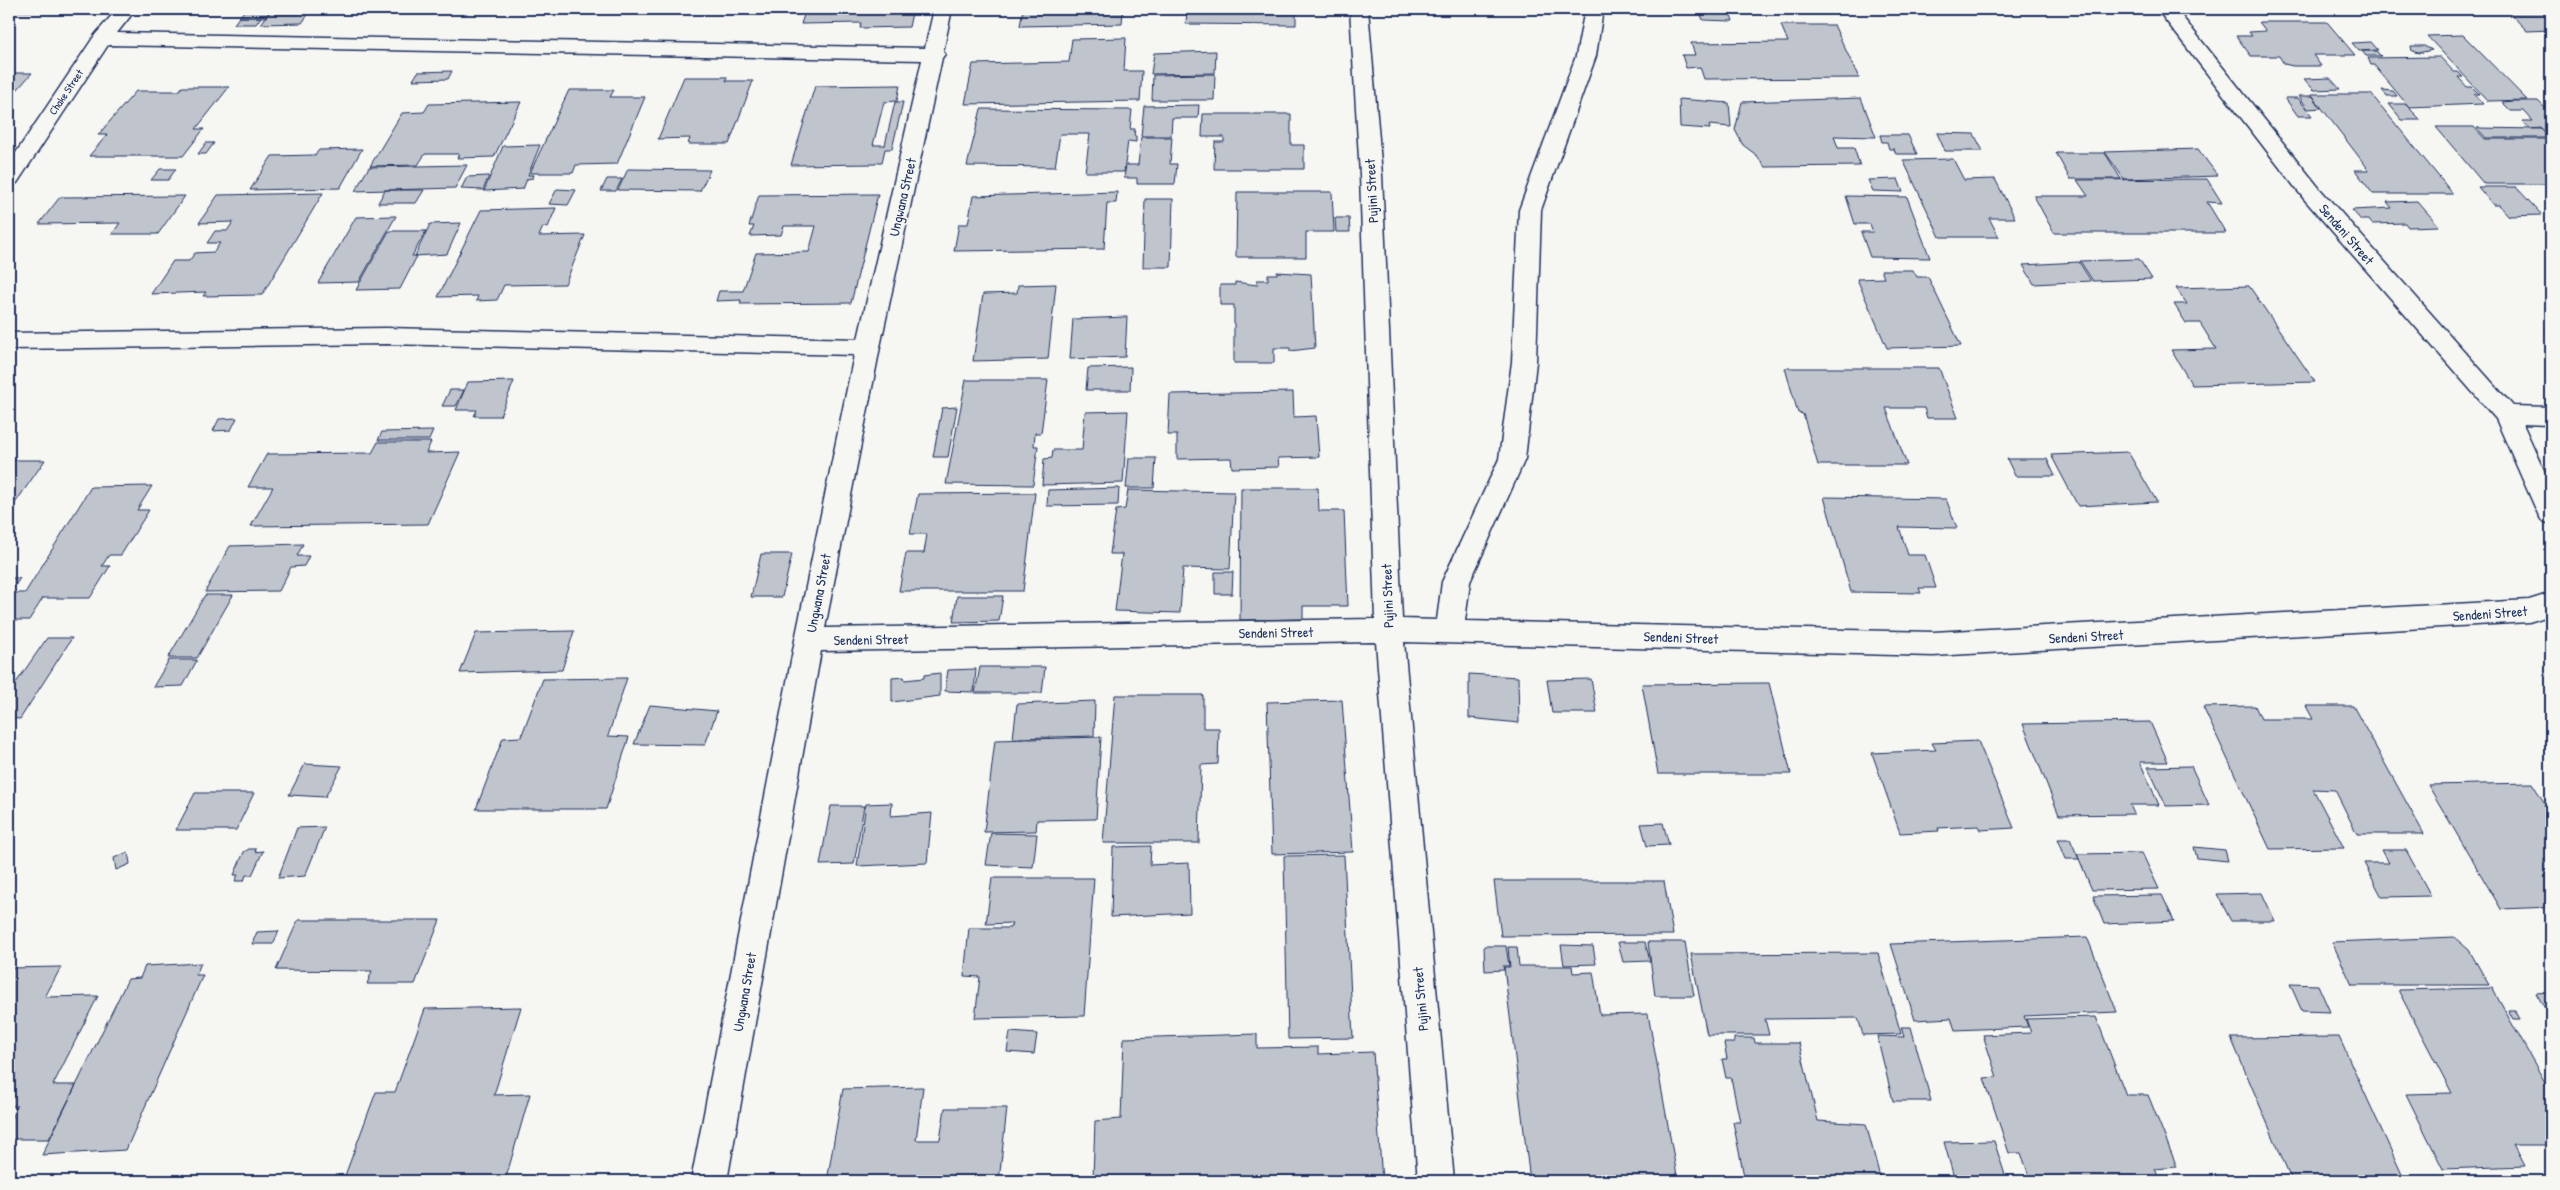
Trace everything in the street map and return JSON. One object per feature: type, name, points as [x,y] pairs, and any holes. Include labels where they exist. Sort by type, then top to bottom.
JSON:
[{"type":"street","name":"Chake Street","points":[[9,178],[102,39],[127,9]]},
{"type":"street","name":"Ungwana Street","points":[[709,1181],[809,640],[868,347],[935,54],[943,9]]},
{"type":"street","name":"Pujini Street","points":[[1359,9],[1371,175],[1388,630],[1436,1181]]},
{"type":"street","points":[[1450,631],[1456,582],[1512,459],[1524,362],[1530,210],[1586,56],[1594,9]]},
{"type":"street","name":"Sendeni Street","points":[[2166,9],[2312,194],[2506,415],[2551,514]]},
{"type":"street","points":[[102,39],[935,54]]},
{"type":"street","points":[[9,341],[386,336],[868,347]]},
{"type":"street","points":[[2506,415],[2551,416]]},
{"type":"street","name":"Sendeni Street","points":[[809,640],[1388,630],[1933,644],[2529,612],[2551,604]]},
{"type":"building","points":[[9,9],[58,9],[55,12],[9,11]]},
{"type":"building","points":[[246,9],[272,9],[265,17],[239,17]]},
{"type":"building","points":[[272,9],[312,9],[302,23],[261,24]]},
{"type":"building","points":[[806,9],[909,9],[908,13],[912,13],[909,27],[860,28],[861,23],[801,24]]},
{"type":"building","points":[[1023,9],[1123,9],[1122,24],[1020,26]]},
{"type":"building","points":[[1187,9],[1296,9],[1296,25],[1186,24]]},
{"type":"building","points":[[1699,9],[1729,9],[1733,21],[1703,20]]},
{"type":"building","points":[[1797,9],[1818,9],[1821,14],[1799,14]]},
{"type":"building","points":[[2506,9],[2551,9],[2551,30],[2527,31]]},
{"type":"building","points":[[239,17],[261,17],[256,24],[234,24]]},
{"type":"building","points":[[2259,22],[2327,22],[2355,55],[2313,55],[2321,66],[2293,66],[2284,64],[2279,56],[2251,56],[2236,36],[2252,36],[2249,32],[2266,31]]},
{"type":"building","points":[[1781,25],[1834,25],[1859,78],[1704,79],[1700,67],[1686,68],[1682,55],[1695,55],[1691,43],[1788,42]]},
{"type":"building","points":[[2463,35],[2527,100],[2488,101],[2427,36]]},
{"type":"building","points":[[1126,38],[1124,71],[1142,71],[1140,101],[965,104],[973,64],[1069,62],[1072,39]]},
{"type":"building","points":[[2371,42],[2378,50],[2359,51],[2352,43]]},
{"type":"building","points":[[2411,46],[2424,46],[2432,50],[2418,53],[2412,51]]},
{"type":"building","points":[[1216,51],[1215,73],[1151,74],[1154,53]]},
{"type":"building","points":[[2362,51],[2376,51],[2381,56],[2366,56]]},
{"type":"building","points":[[2440,57],[2454,72],[2458,72],[2463,77],[2458,77],[2467,87],[2472,87],[2479,94],[2474,94],[2483,104],[2409,107],[2374,65],[2371,65],[2368,58]]},
{"type":"building","points":[[452,71],[448,79],[413,80],[418,72]]},
{"type":"building","points":[[9,73],[32,73],[9,99]]},
{"type":"building","points":[[1215,74],[1214,100],[1152,100],[1153,75]]},
{"type":"building","points":[[684,77],[727,77],[726,81],[753,81],[729,144],[688,144],[690,138],[658,139]]},
{"type":"building","points":[[2330,78],[2340,89],[2314,90],[2304,79]]},
{"type":"building","points":[[900,85],[897,101],[884,102],[873,145],[885,145],[895,102],[903,102],[892,149],[885,149],[882,162],[877,162],[876,164],[791,165],[815,86]]},
{"type":"building","points":[[182,87],[229,87],[196,129],[204,129],[183,156],[89,156],[107,135],[98,135],[136,91],[179,91]]},
{"type":"building","points":[[569,90],[614,90],[610,97],[645,97],[617,164],[576,165],[573,173],[530,173]]},
{"type":"building","points":[[2382,90],[2393,91],[2397,96],[2387,96]]},
{"type":"building","points":[[2311,94],[2371,94],[2453,194],[2373,194],[2355,170],[2369,170]]},
{"type":"building","points":[[2299,96],[2313,96],[2321,108],[2308,109]]},
{"type":"building","points":[[1861,98],[1876,137],[1834,136],[1838,148],[1854,148],[1860,166],[1765,167],[1755,154],[1743,145],[1735,130],[1742,102]]},
{"type":"building","points":[[2285,98],[2298,98],[2312,116],[2298,116]]},
{"type":"building","points":[[1679,99],[1729,103],[1731,127],[1709,125],[1710,129],[1680,127]]},
{"type":"building","points":[[2538,101],[2551,114],[2551,134],[2548,134],[2541,128],[2530,129],[2523,121],[2533,121],[2524,111],[2511,111],[2502,102]]},
{"type":"building","points":[[521,102],[494,157],[457,158],[459,154],[425,154],[418,165],[370,166],[402,113],[424,112],[429,104]]},
{"type":"building","points":[[2389,104],[2405,104],[2421,120],[2402,120]]},
{"type":"building","points":[[1199,105],[1198,118],[1172,118],[1171,136],[1141,136],[1144,106]]},
{"type":"building","points":[[981,109],[1132,110],[1130,129],[1135,129],[1134,136],[1136,136],[1136,142],[1128,141],[1124,172],[1085,172],[1090,134],[1060,134],[1055,167],[967,166]]},
{"type":"building","points":[[1203,114],[1291,114],[1291,145],[1304,145],[1304,169],[1214,169],[1215,142],[1224,142],[1224,137],[1202,137]]},
{"type":"building","points":[[2436,127],[2474,127],[2485,139],[2551,139],[2551,184],[2484,184]]},
{"type":"building","points":[[2477,128],[2541,129],[2549,138],[2486,138]]},
{"type":"building","points":[[1937,133],[1974,134],[1983,151],[1945,151]]},
{"type":"building","points":[[1880,135],[1908,135],[1917,154],[1896,154],[1894,149],[1889,149],[1887,142],[1882,142]]},
{"type":"building","points":[[1141,137],[1172,137],[1170,164],[1177,164],[1175,184],[1137,184],[1137,178],[1124,178],[1126,165],[1138,165]]},
{"type":"building","points":[[206,143],[214,143],[206,154],[198,154]]},
{"type":"building","points":[[540,145],[528,175],[534,175],[533,178],[527,179],[523,189],[484,191],[503,146]]},
{"type":"building","points":[[362,149],[340,188],[250,190],[272,156],[315,155],[319,150]]},
{"type":"building","points":[[2198,149],[2218,176],[2124,179],[2105,152]]},
{"type":"building","points":[[2056,153],[2105,153],[2121,179],[2070,179]]},
{"type":"building","points":[[1953,159],[1964,180],[1995,179],[2015,218],[1989,218],[1999,237],[1940,237],[1903,160]]},
{"type":"building","points":[[467,165],[455,188],[355,191],[369,167]]},
{"type":"building","points":[[160,169],[176,169],[168,180],[151,180]]},
{"type":"building","points":[[628,169],[710,170],[700,191],[618,190]]},
{"type":"building","points":[[489,176],[483,190],[461,189],[467,177]]},
{"type":"building","points":[[607,179],[622,179],[616,191],[601,191]]},
{"type":"building","points":[[1898,179],[1903,192],[1873,191],[1868,180]]},
{"type":"building","points":[[2207,179],[2222,203],[2207,202],[2226,233],[2054,233],[2034,196],[2088,196],[2077,180]]},
{"type":"building","points":[[2478,187],[2516,187],[2542,215],[2509,216],[2499,205],[2493,205]]},
{"type":"building","points":[[557,189],[576,190],[568,205],[549,204]]},
{"type":"building","points":[[385,190],[424,190],[416,203],[378,203]]},
{"type":"building","points":[[1117,192],[1116,203],[1107,203],[1104,249],[954,251],[959,224],[968,224],[973,196]]},
{"type":"building","points":[[1237,192],[1332,192],[1334,232],[1306,232],[1306,257],[1236,257]]},
{"type":"building","points":[[323,193],[262,295],[203,296],[206,292],[151,294],[173,261],[189,261],[195,253],[214,252],[220,243],[207,243],[215,231],[227,231],[233,222],[199,223],[218,195]]},
{"type":"building","points":[[878,194],[851,303],[740,304],[741,300],[716,301],[719,291],[743,291],[756,253],[809,252],[816,226],[784,226],[781,235],[750,236],[754,226],[749,226],[759,195]]},
{"type":"building","points":[[185,196],[158,234],[112,234],[120,223],[39,224],[60,197]]},
{"type":"building","points":[[1846,196],[1907,197],[1930,258],[1870,257],[1861,232],[1873,232],[1870,224],[1855,224]]},
{"type":"building","points":[[1145,199],[1173,199],[1171,267],[1143,267]]},
{"type":"building","points":[[2417,201],[2439,226],[2408,227],[2405,223],[2372,224],[2369,220],[2361,220],[2352,210],[2392,208],[2387,202]]},
{"type":"building","points":[[556,208],[548,227],[543,227],[539,236],[585,235],[565,284],[504,285],[497,300],[476,301],[478,296],[438,297],[481,210]]},
{"type":"building","points":[[396,216],[359,282],[318,283],[356,217]]},
{"type":"building","points":[[1335,218],[1349,218],[1350,232],[1336,232]]},
{"type":"building","points":[[461,223],[447,254],[415,256],[430,224]]},
{"type":"building","points":[[389,231],[426,231],[412,256],[417,256],[400,289],[356,290]]},
{"type":"building","points":[[2139,259],[2152,279],[2093,281],[2080,261]]},
{"type":"building","points":[[2079,262],[2091,281],[2034,284],[2023,265]]},
{"type":"building","points":[[1881,270],[1913,270],[1917,277],[1928,277],[1961,346],[1887,348],[1857,279],[1884,278]]},
{"type":"building","points":[[1277,272],[1311,274],[1315,348],[1290,351],[1290,348],[1274,348],[1274,363],[1234,363],[1234,305],[1220,305],[1220,285],[1235,285],[1235,282],[1257,285],[1257,280],[1268,280],[1268,274],[1277,274]]},
{"type":"building","points":[[1056,284],[1048,359],[973,361],[983,294],[1017,293],[1018,285]]},
{"type":"building","points":[[2249,286],[2315,382],[2192,385],[2171,350],[2216,349],[2200,323],[2186,323],[2174,304],[2187,304],[2176,288]]},
{"type":"building","points":[[1127,317],[1125,357],[1070,359],[1073,319]]},
{"type":"building","points":[[1131,367],[1130,390],[1086,390],[1088,368]]},
{"type":"building","points":[[1785,368],[1939,368],[1958,418],[1927,418],[1924,408],[1886,408],[1907,465],[1818,465],[1803,414],[1798,413]]},
{"type":"building","points":[[966,380],[1048,380],[1041,433],[1035,433],[1034,446],[1038,446],[1033,485],[946,484]]},
{"type":"building","points":[[514,381],[500,416],[474,416],[477,410],[456,410],[468,382]]},
{"type":"building","points":[[450,390],[464,390],[456,406],[442,406]]},
{"type":"building","points":[[1293,392],[1294,417],[1316,416],[1319,457],[1278,458],[1279,467],[1232,468],[1231,458],[1177,459],[1177,435],[1168,435],[1170,394]]},
{"type":"building","points":[[957,407],[948,457],[933,457],[942,408]]},
{"type":"building","points":[[1128,411],[1123,483],[1042,485],[1044,459],[1052,458],[1053,450],[1082,450],[1085,412]]},
{"type":"building","points":[[237,418],[231,430],[213,431],[219,419]]},
{"type":"building","points":[[433,431],[429,440],[378,440],[382,432]]},
{"type":"building","points":[[378,442],[431,442],[426,453],[460,452],[428,524],[251,526],[273,487],[248,487],[267,454],[372,453]]},
{"type":"building","points":[[2128,452],[2157,502],[2078,506],[2051,455]]},
{"type":"building","points":[[1129,458],[1156,458],[1154,488],[1126,488]]},
{"type":"building","points":[[2007,459],[2047,459],[2055,476],[2015,476]]},
{"type":"building","points":[[9,460],[45,460],[11,509],[9,509]]},
{"type":"building","points":[[152,486],[137,510],[149,510],[121,555],[109,555],[102,566],[110,566],[90,598],[43,598],[29,620],[9,620],[9,601],[14,593],[25,593],[91,487]]},
{"type":"building","points":[[1119,488],[1118,505],[1047,506],[1048,490]]},
{"type":"building","points":[[1241,488],[1318,488],[1319,511],[1344,511],[1348,606],[1303,606],[1303,619],[1240,620]]},
{"type":"building","points":[[1128,490],[1234,492],[1230,569],[1183,568],[1180,613],[1115,611],[1122,554],[1110,554],[1116,510],[1125,509]]},
{"type":"building","points":[[1035,493],[1023,591],[899,591],[906,553],[924,553],[927,534],[910,534],[918,494]]},
{"type":"building","points":[[1824,497],[1946,499],[1957,528],[1899,527],[1908,555],[1925,555],[1936,588],[1919,588],[1921,593],[1851,592]]},
{"type":"building","points":[[303,544],[297,556],[309,556],[304,566],[291,567],[279,591],[205,592],[230,546]]},
{"type":"building","points":[[761,554],[792,554],[782,597],[751,597]]},
{"type":"building","points":[[1215,572],[1233,572],[1232,594],[1215,594]]},
{"type":"building","points":[[9,578],[20,578],[9,595]]},
{"type":"building","points":[[205,595],[233,595],[197,658],[168,658]]},
{"type":"building","points":[[957,596],[1003,596],[999,621],[953,622]]},
{"type":"building","points":[[574,631],[562,670],[460,673],[476,633]]},
{"type":"building","points":[[47,638],[72,638],[20,719],[9,718],[9,693]]},
{"type":"building","points":[[169,660],[197,660],[183,686],[153,687]]},
{"type":"building","points":[[980,667],[1045,667],[1042,693],[975,693]]},
{"type":"building","points":[[976,669],[974,692],[945,691],[948,670]]},
{"type":"building","points":[[940,673],[940,696],[892,702],[892,678],[904,677],[905,680],[924,678],[924,675]]},
{"type":"building","points":[[1469,674],[1518,677],[1519,723],[1469,718]]},
{"type":"building","points":[[627,678],[608,736],[629,737],[606,809],[476,809],[503,738],[521,737],[543,679]]},
{"type":"building","points":[[1591,679],[1597,713],[1552,713],[1547,680]]},
{"type":"building","points":[[1769,683],[1791,774],[1658,774],[1642,684]]},
{"type":"building","points":[[1115,695],[1203,695],[1203,728],[1219,728],[1218,764],[1201,765],[1199,843],[1103,843]]},
{"type":"building","points":[[1342,700],[1353,852],[1272,854],[1267,702]]},
{"type":"building","points":[[1095,701],[1094,736],[1013,738],[1017,704]]},
{"type":"building","points":[[650,705],[717,711],[705,745],[634,744]]},
{"type":"building","points":[[2255,706],[2261,719],[2313,719],[2306,706],[2353,706],[2424,834],[2357,834],[2335,790],[2313,789],[2344,848],[2270,849],[2203,707]]},
{"type":"building","points":[[2150,722],[2168,762],[2140,762],[2159,805],[2130,805],[2134,814],[2059,815],[2023,724]]},
{"type":"building","points":[[1101,737],[1096,819],[1037,820],[1036,831],[984,832],[995,740]]},
{"type":"building","points":[[1978,741],[2014,828],[1980,830],[1978,826],[1938,828],[1939,831],[1900,833],[1872,753],[1936,750],[1932,743]]},
{"type":"building","points":[[305,764],[342,766],[325,797],[289,795]]},
{"type":"building","points":[[2191,766],[2209,805],[2166,806],[2148,767]]},
{"type":"building","points":[[2532,783],[2551,813],[2551,907],[2501,909],[2428,785]]},
{"type":"building","points":[[195,793],[254,793],[236,830],[176,830]]},
{"type":"building","points":[[892,803],[891,816],[932,813],[927,863],[857,866],[866,804]]},
{"type":"building","points":[[831,806],[864,806],[854,864],[820,865]]},
{"type":"building","points":[[1663,823],[1669,845],[1647,846],[1641,824]]},
{"type":"building","points":[[325,827],[305,876],[278,878],[297,828]]},
{"type":"building","points":[[991,833],[1037,834],[1033,867],[986,865]]},
{"type":"building","points":[[2058,839],[2070,839],[2079,859],[2066,859]]},
{"type":"building","points":[[1151,846],[1150,865],[1189,863],[1190,913],[1111,917],[1113,847]]},
{"type":"building","points":[[2194,847],[2225,850],[2228,861],[2197,858]]},
{"type":"building","points":[[249,849],[256,849],[255,852],[263,851],[252,875],[246,875],[244,881],[235,881],[238,875],[234,875],[244,852]]},
{"type":"building","points":[[2382,850],[2406,850],[2431,896],[2382,897],[2364,863],[2389,863]]},
{"type":"building","points":[[128,852],[130,864],[116,870],[114,858]]},
{"type":"building","points":[[2142,853],[2159,889],[2092,890],[2077,854]]},
{"type":"building","points":[[1344,855],[1353,1038],[1288,1039],[1284,856]]},
{"type":"building","points":[[992,878],[1094,878],[1084,1016],[975,1018],[980,977],[964,976],[969,928],[1010,928],[1012,923],[986,924]]},
{"type":"building","points":[[1494,881],[1664,881],[1673,935],[1501,936]]},
{"type":"building","points":[[2262,893],[2275,921],[2231,921],[2217,894]]},
{"type":"building","points":[[2162,895],[2174,921],[2104,924],[2093,896]]},
{"type":"building","points":[[298,920],[440,920],[415,984],[367,984],[372,971],[276,970]]},
{"type":"building","points":[[279,931],[273,944],[252,944],[257,932]]},
{"type":"building","points":[[2087,937],[2117,1012],[2024,1016],[2028,1027],[1955,1030],[1951,1018],[1915,1020],[1891,944]]},
{"type":"building","points":[[2454,937],[2469,950],[2489,985],[2352,985],[2332,942]]},
{"type":"building","points":[[1618,942],[1645,942],[1650,961],[1623,962]]},
{"type":"building","points":[[1648,942],[1685,942],[1694,996],[1655,996]]},
{"type":"building","points":[[1561,945],[1593,946],[1596,964],[1564,965]]},
{"type":"building","points":[[1484,946],[1506,946],[1509,966],[1503,966],[1504,970],[1485,971]]},
{"type":"building","points":[[1508,947],[1517,947],[1519,966],[1572,966],[1573,973],[1593,972],[1600,1015],[1648,1014],[1678,1181],[1530,1181],[1504,967],[1510,967]]},
{"type":"building","points":[[1878,953],[1901,1034],[1863,1035],[1858,1018],[1765,1019],[1769,1035],[1707,1035],[1691,954]]},
{"type":"building","points":[[201,963],[196,975],[203,975],[126,1150],[42,1155],[128,979],[140,978],[145,966]]},
{"type":"building","points":[[61,967],[45,997],[98,996],[53,1085],[76,1085],[49,1139],[9,1139],[9,1122],[17,1106],[9,1106],[9,968]]},
{"type":"building","points":[[2290,984],[2318,985],[2330,1012],[2302,1011]]},
{"type":"building","points":[[2492,988],[2551,1093],[2551,1145],[2514,1145],[2525,1166],[2443,1169],[2406,1094],[2452,1093],[2398,990]]},
{"type":"building","points":[[2551,992],[2551,1019],[2536,993]]},
{"type":"building","points":[[521,1007],[494,1095],[530,1094],[505,1181],[448,1181],[448,1179],[343,1181],[376,1092],[395,1092],[425,1009]]},
{"type":"building","points":[[2508,1010],[2515,1010],[2520,1019],[2513,1019]]},
{"type":"building","points":[[2096,1017],[2126,1095],[2148,1095],[2177,1167],[2155,1169],[2160,1181],[2031,1181],[2021,1153],[2009,1153],[1984,1078],[1997,1077],[1983,1035],[2031,1033],[2026,1019]]},
{"type":"building","points":[[1901,1027],[1911,1027],[1931,1101],[1893,1101],[1877,1036],[1904,1037]]},
{"type":"building","points":[[1010,1032],[1037,1034],[1034,1054],[1007,1052]]},
{"type":"building","points":[[1257,1034],[1257,1048],[1318,1047],[1318,1054],[1373,1052],[1382,1181],[1122,1181],[1122,1177],[1093,1178],[1095,1121],[1121,1119],[1124,1038]]},
{"type":"building","points":[[2339,1037],[2405,1181],[2292,1181],[2231,1038]]},
{"type":"building","points":[[1734,1038],[1754,1038],[1755,1043],[1799,1043],[1818,1121],[1866,1124],[1881,1181],[1745,1181],[1733,1122],[1740,1122],[1731,1078],[1726,1078],[1722,1059],[1727,1059],[1724,1043],[1734,1043]]},
{"type":"building","points":[[923,1087],[916,1140],[940,1140],[945,1108],[1007,1108],[999,1181],[827,1181],[843,1089]]},
{"type":"building","points":[[1994,1141],[2007,1181],[1955,1181],[1944,1142]]}]
